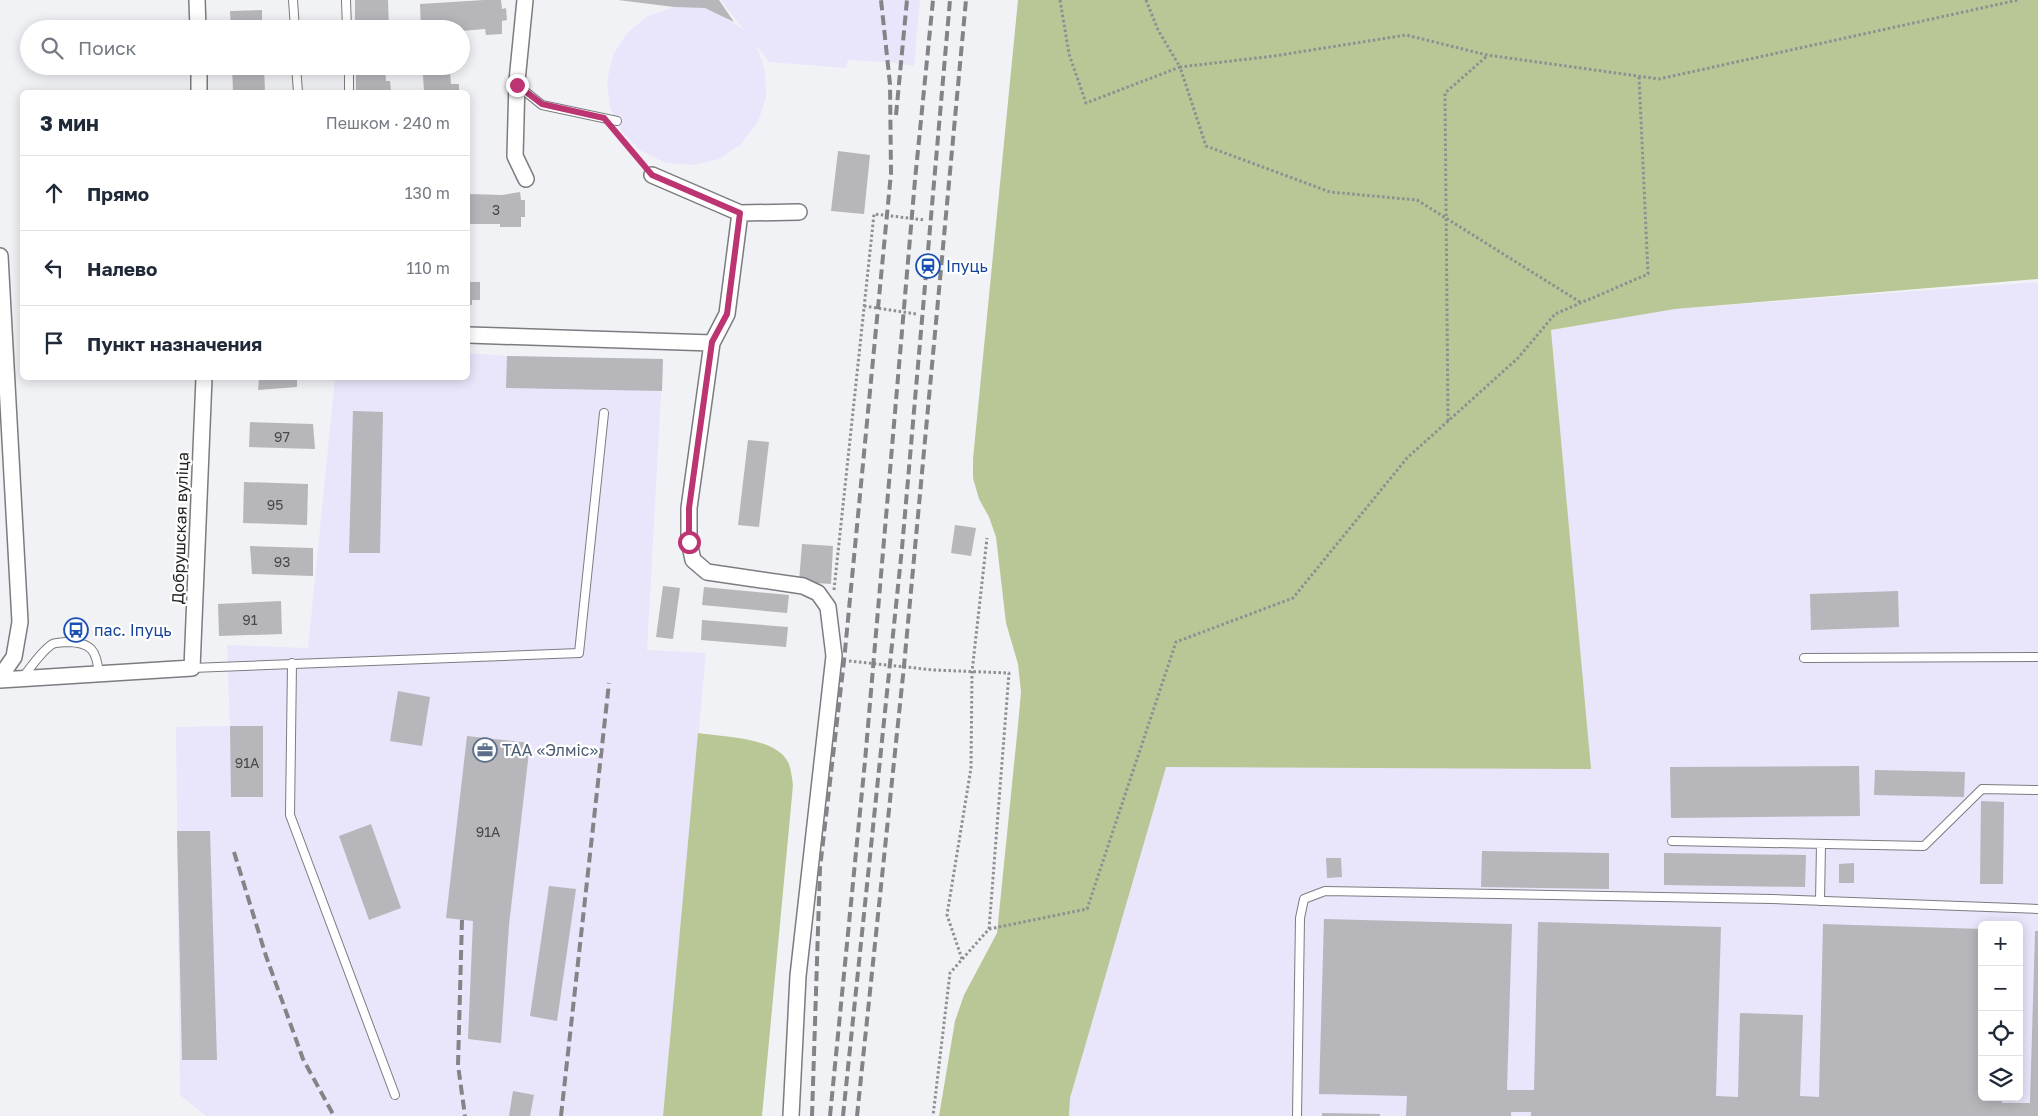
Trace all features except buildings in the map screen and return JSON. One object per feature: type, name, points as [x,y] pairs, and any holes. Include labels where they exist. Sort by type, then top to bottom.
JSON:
[{"type":"street","points":[[197,0],[198,20]]},
{"type":"street","points":[[525,0],[517,85],[515,156],[526,179]]},
{"type":"street","points":[[199,75],[199,90]]},
{"type":"street","points":[[652,175],[740,213],[799,212]]},
{"type":"street","points":[[740,213],[727,314],[712,342],[689,508],[689,542],[693,560],[707,572],[803,586],[818,593],[828,607],[834,656],[798,976],[791,1116]]},
{"type":"street","points":[[0,256],[20,622],[14,657],[0,679]]},
{"type":"street","points":[[470,335],[712,342]]},
{"type":"street","name":"Добрушская вуліца","points":[[192,668],[204,380]]},
{"type":"street","points":[[0,679],[99,675],[192,668]]},
{"type":"lane","points":[[293,0],[294,20]]},
{"type":"lane","points":[[346,0],[347,20]]},
{"type":"lane","points":[[297,75],[298,90]]},
{"type":"lane","points":[[348,75],[349,90]]},
{"type":"lane","points":[[517,85],[542,104],[617,121]]},
{"type":"lane","points":[[192,668],[579,653],[604,413]]},
{"type":"lane","points":[[22,679],[42,653],[53,643],[75,642],[89,646],[98,658],[99,675]]},
{"type":"lane","points":[[1804,658],[2038,657]]},
{"type":"lane","points":[[292,663],[290,815],[395,1095]]},
{"type":"lane","points":[[1672,841],[1924,846],[1982,789],[2038,790]]},
{"type":"lane","points":[[1820,901],[1821,844]]},
{"type":"lane","points":[[1297,1116],[1300,918],[1304,900],[1325,891],[1820,901],[2038,909]]},
{"type":"path","points":[[1060,0],[1069,54],[1086,103],[1180,67],[1274,56],[1406,35],[1487,55],[1659,79],[2018,0]]},
{"type":"path","points":[[1146,0],[1158,30],[1180,67],[1206,146],[1330,192],[1418,200],[1580,303]]},
{"type":"path","points":[[1448,421],[1445,92],[1487,55]]},
{"type":"path","points":[[989,928],[1087,909],[1176,642],[1293,598],[1407,458],[1518,358],[1555,314],[1648,274],[1639,76]]},
{"type":"path","points":[[604,118],[652,175]]},
{"type":"path","points":[[828,607],[836,585],[874,214],[925,220]]},
{"type":"path","points":[[864,306],[916,314]]},
{"type":"path","points":[[962,960],[947,915],[971,768],[972,672],[986,538]]},
{"type":"path","points":[[834,656],[854,662],[1009,674],[989,928],[950,973],[933,1116]]},
{"type":"shaded area","points":[[721,0],[920,0],[914,66],[888,62],[848,60],[846,68],[769,62],[756,45],[765,70],[766,97],[758,122],[741,144],[719,159],[693,165],[666,163],[641,151],[622,132],[610,108],[607,81],[613,55],[627,33],[648,16],[674,7],[705,8],[720,14],[744,30]]},
{"type":"shaded area","points":[[2038,282],[2038,1116],[1069,1116],[1070,1098],[1165,767],[1590,768],[1551,330],[1675,309]]},
{"type":"shaded area","points":[[470,353],[507,356],[663,359],[647,650],[706,653],[663,1116],[206,1116],[180,1095],[176,727],[230,726],[227,645],[308,648],[335,380],[470,380]]},
{"type":"green space","points":[[1018,0],[2038,0],[2038,279],[1675,309],[1551,330],[1591,769],[1166,767],[1070,1098],[1069,1116],[939,1116],[955,1021],[964,995],[997,933],[1021,692],[1018,664],[1006,623],[996,537],[989,517],[979,499],[973,478],[973,459]]},
{"type":"green space","points":[[698,733],[734,737],[772,747],[788,762],[792,776],[793,785],[762,1116],[663,1116]]},
{"type":"railway","points":[[812,1116],[820,868],[844,661],[891,173],[890,84],[881,0]]},
{"type":"railway","points":[[896,115],[907,0]]},
{"type":"railway","points":[[830,1116],[865,761],[915,180],[933,0]]},
{"type":"railway","points":[[843,1116],[902,548],[950,0]]},
{"type":"railway","points":[[857,1116],[904,666],[966,0]]},
{"type":"railway","points":[[561,1116],[609,683]]},
{"type":"railway","points":[[234,852],[266,956],[303,1059],[334,1116]]},
{"type":"railway","points":[[462,920],[458,1065],[465,1116]]},
{"type":"place","name":"Іпуць","points":[[928,266]]},
{"type":"place","name":"пас. Іпуць","points":[[76,630]]},
{"type":"place","name":"ТАА «Элміс»","points":[[485,750]]},
{"type":"route","points":[[517,85],[542,104],[604,118],[652,175],[740,213],[727,314],[712,342],[689,508],[689,542]]}]
